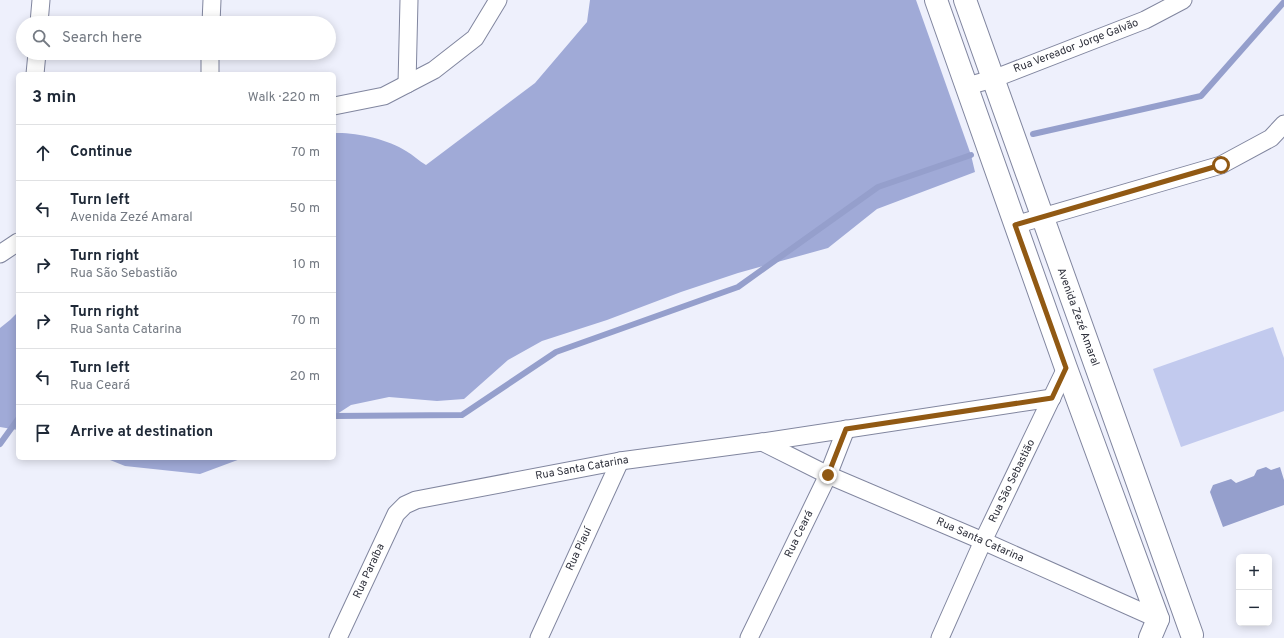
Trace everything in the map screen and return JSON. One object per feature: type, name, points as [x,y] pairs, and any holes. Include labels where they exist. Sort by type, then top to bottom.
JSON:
[{"type":"main road","points":[[936,0],[1066,368],[1154,629]]},
{"type":"main road","name":"Avenida Zezé Amaral","points":[[965,0],[1042,216],[1196,636]]},
{"type":"main road","name":"Rua Santa Catarina","points":[[1154,629],[1196,636]]},
{"type":"street","points":[[40,16],[41,0]]},
{"type":"street","points":[[211,16],[212,0]]},
{"type":"street","points":[[407,84],[409,0]]},
{"type":"street","points":[[336,106],[384,96],[434,70],[475,38],[498,0]]},
{"type":"street","name":"Rua Vereador Jorge Galvão","points":[[967,86],[993,79],[1145,20],[1183,0]]},
{"type":"street","points":[[35,72],[36,60]]},
{"type":"street","points":[[210,60],[210,72]]},
{"type":"street","points":[[1015,225],[1221,165],[1278,142],[1284,124]]},
{"type":"street","points":[[0,254],[16,243]]},
{"type":"street","name":"Rua São Sebastião","points":[[940,638],[983,541],[1066,368]]},
{"type":"street","name":"Rua Santa Catarina","points":[[405,505],[416,500],[620,460],[762,442],[1052,398]]},
{"type":"street","name":"Rua Ceará","points":[[749,638],[828,475],[846,429]]},
{"type":"street","name":"Rua Santa Catarina","points":[[762,442],[828,475],[983,541],[1154,629]]},
{"type":"street","name":"Rua Piauí","points":[[539,638],[620,460]]},
{"type":"street","name":"Rua Paraíba","points":[[338,638],[396,514],[405,505]]},
{"type":"shaded area","points":[[590,0],[916,0],[971,155],[975,172],[877,209],[828,248],[738,273],[681,292],[607,320],[542,341],[508,360],[464,399],[437,401],[389,397],[351,405],[336,415],[336,133],[361,135],[390,143],[406,151],[426,165],[535,83],[587,22]]},
{"type":"shaded area","points":[[16,314],[16,430],[0,427],[0,328]]},
{"type":"shaded area","points":[[1273,327],[1284,358],[1284,411],[1181,447],[1153,369]]},
{"type":"shaded area","points":[[110,460],[238,460],[200,474],[125,466]]},
{"type":"shaded area","points":[[1266,467],[1271,470],[1280,467],[1284,480],[1284,505],[1223,527],[1210,492],[1213,485],[1231,479],[1236,483],[1254,476],[1257,470]]},
{"type":"waterway","points":[[1033,134],[1201,96],[1284,2]]},
{"type":"waterway","points":[[336,416],[462,415],[556,352],[738,287],[878,187],[971,155]]},
{"type":"waterway","points":[[0,444],[16,422]]},
{"type":"route","points":[[828,475],[846,429],[1052,398],[1066,368],[1015,225],[1221,165]]}]
